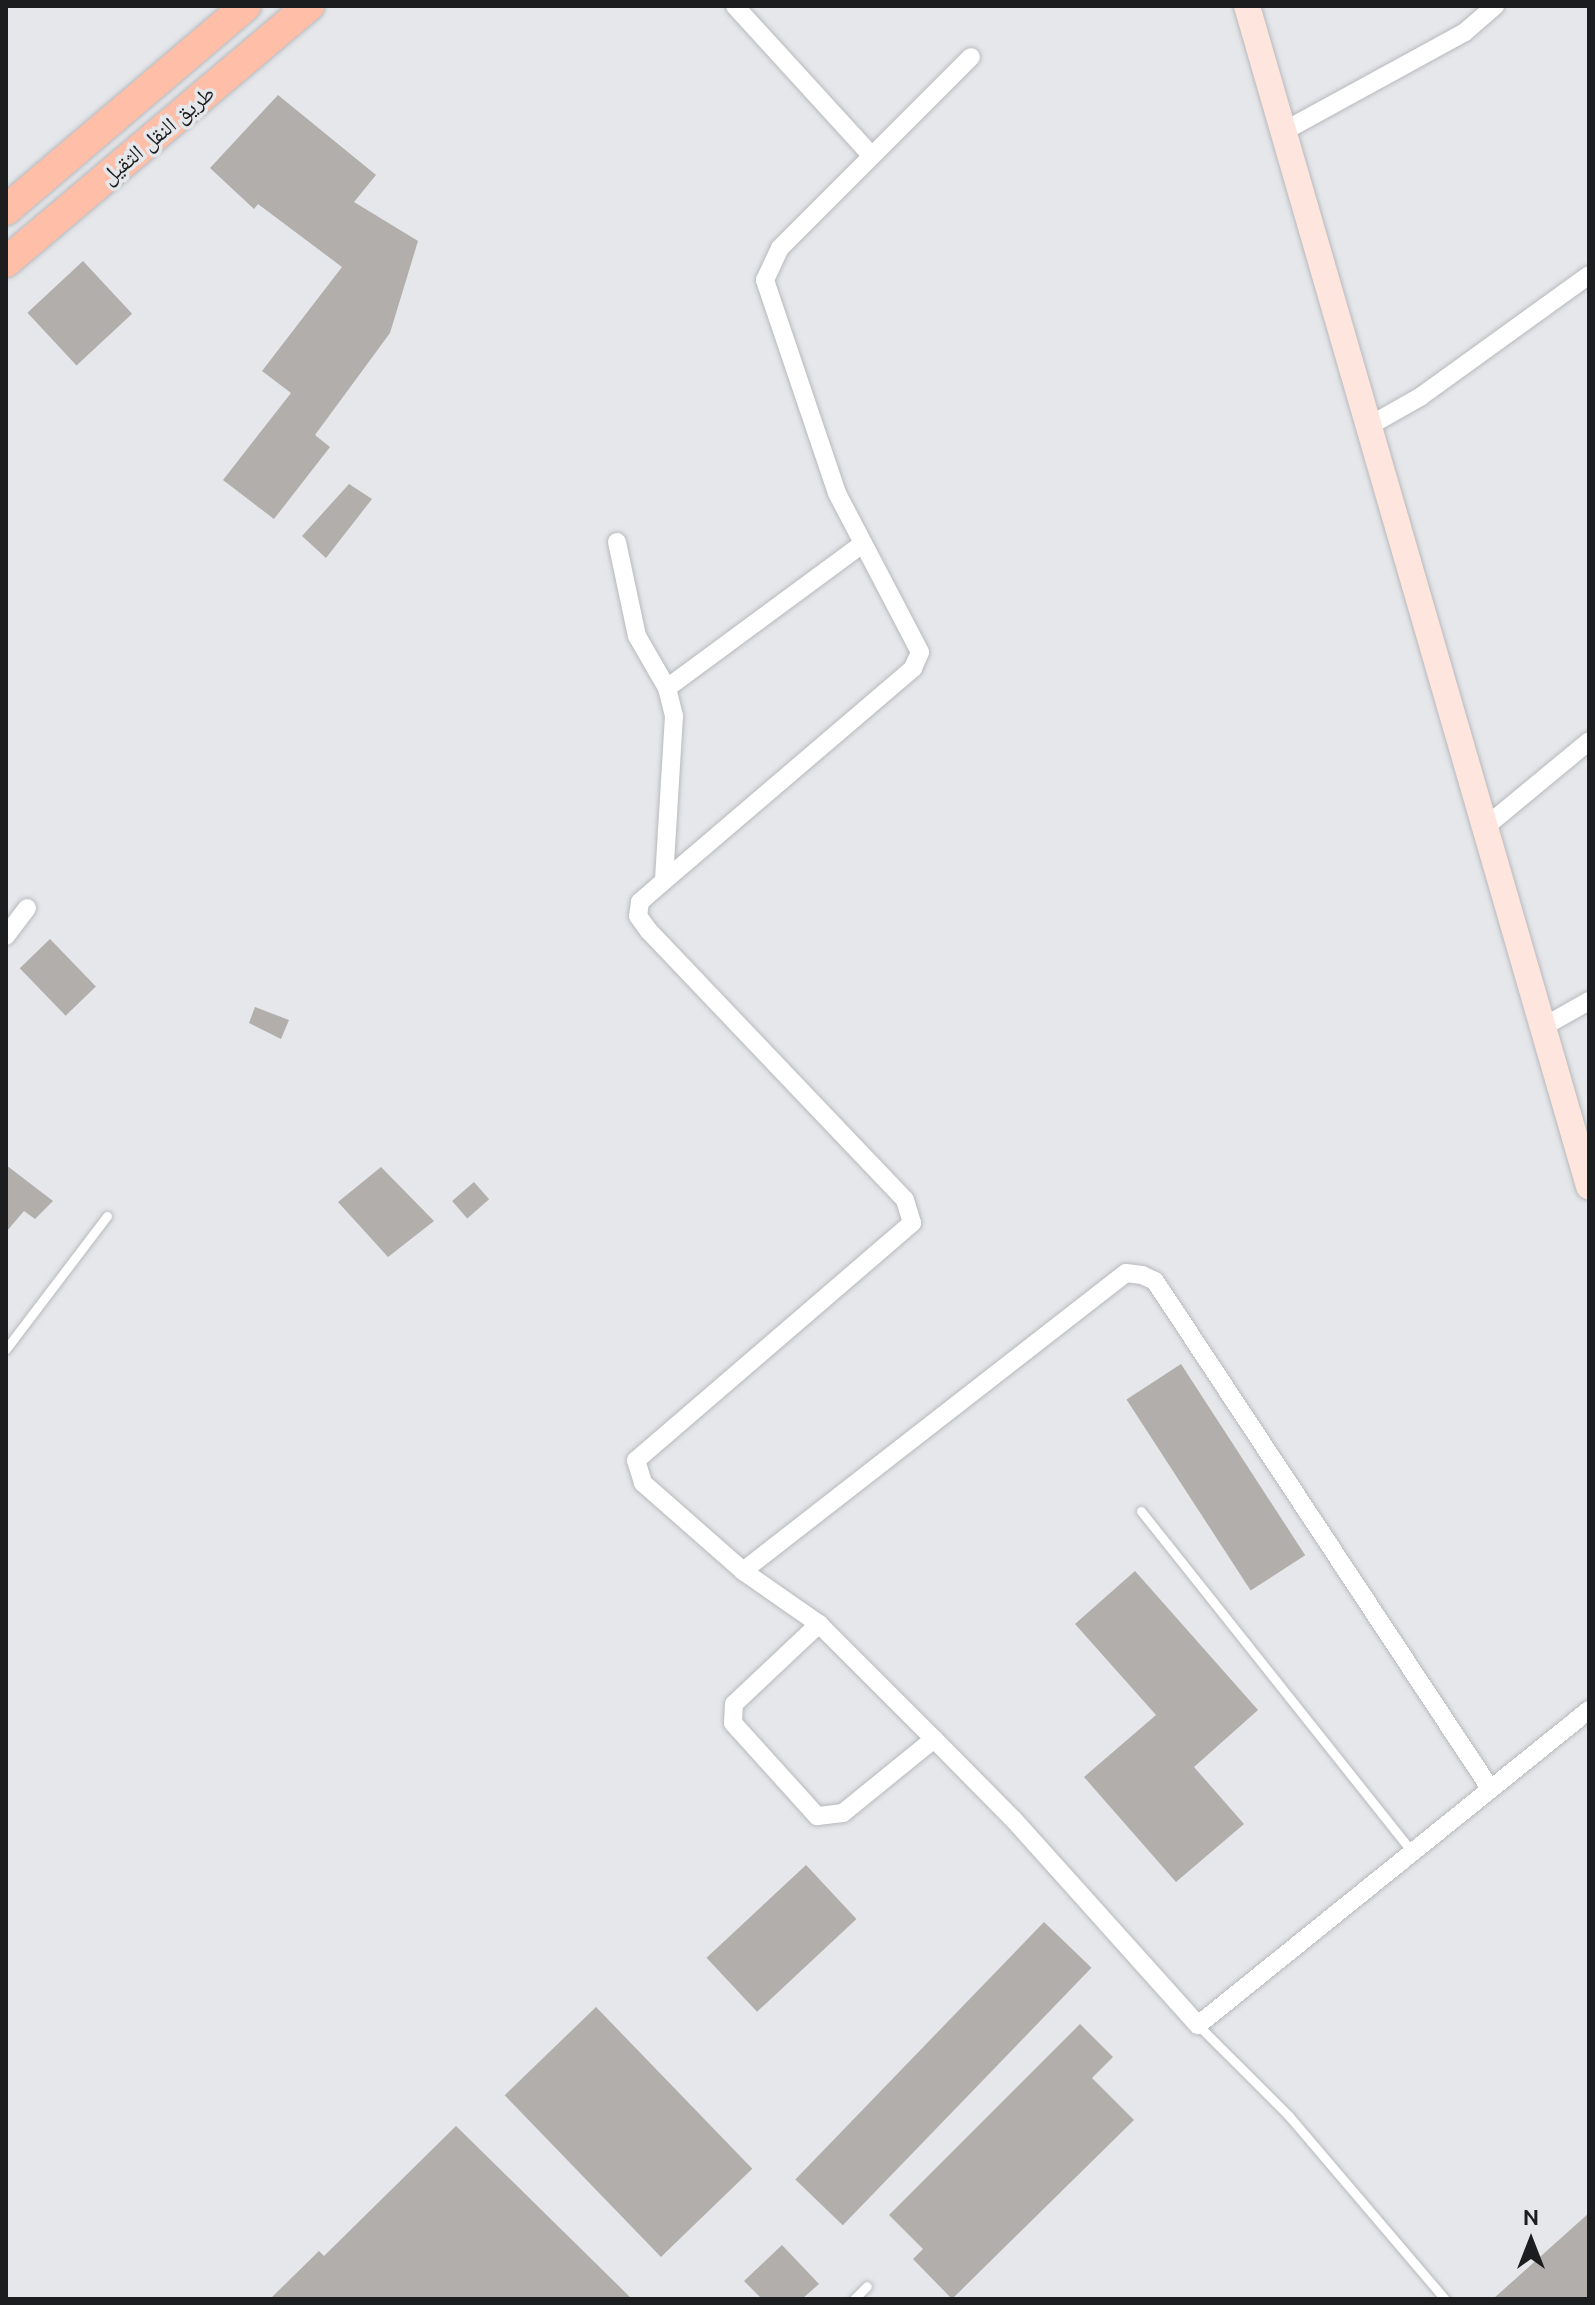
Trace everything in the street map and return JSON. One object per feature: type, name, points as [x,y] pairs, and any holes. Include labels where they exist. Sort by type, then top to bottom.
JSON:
[{"type":"highway","name":"طريق النقل الثقيل","points":[[6,210],[246,6]]},
{"type":"highway","name":"طريق النقل الثقيل","points":[[6,262],[309,6]]},
{"type":"main road","points":[[1247,6],[1286,130],[1589,1186]]},
{"type":"street","points":[[735,6],[870,154]]},
{"type":"street","points":[[1286,130],[1465,32],[1495,6]]},
{"type":"street","points":[[971,57],[870,154],[780,248],[765,280],[861,545],[916,638],[920,652],[913,668],[640,902],[638,916],[905,1200],[912,1223],[636,1460],[643,1483],[743,1571],[819,1624],[934,1739],[1198,2025],[1414,1855],[1488,1785],[1589,1710]]},
{"type":"street","points":[[1369,426],[1589,275]]},
{"type":"street","points":[[617,542],[637,636],[667,688],[674,716],[664,881]]},
{"type":"street","points":[[667,688],[861,545]]},
{"type":"street","points":[[1484,828],[1589,741]]},
{"type":"street","points":[[6,936],[27,908]]},
{"type":"street","points":[[1543,1027],[1589,1001]]},
{"type":"street","points":[[743,1571],[1126,1273],[1142,1275],[1155,1281],[1488,1785]]},
{"type":"street","points":[[819,1624],[734,1704],[733,1723],[817,1816],[843,1813],[934,1739]]},
{"type":"lane","points":[[6,1349],[107,1216]]},
{"type":"lane","points":[[1141,1511],[1414,1855]]},
{"type":"lane","points":[[1198,2025],[1289,2116],[1445,2299]]},
{"type":"lane","points":[[854,2299],[867,2286]]},
{"type":"building","points":[[278,95],[376,175],[354,202],[418,241],[390,333],[315,435],[330,447],[274,519],[223,480],[291,393],[262,371],[342,267],[258,204],[254,209],[210,168]]},
{"type":"building","points":[[83,261],[132,314],[77,365],[27,313]]},
{"type":"building","points":[[349,484],[372,499],[326,558],[302,536]]},
{"type":"building","points":[[50,939],[96,986],[66,1016],[20,968]]},
{"type":"building","points":[[255,1007],[289,1020],[281,1039],[249,1023]]},
{"type":"building","points":[[6,1165],[53,1201],[35,1219],[24,1211],[6,1232]]},
{"type":"building","points":[[381,1167],[434,1221],[388,1257],[338,1202]]},
{"type":"building","points":[[474,1182],[489,1199],[467,1218],[452,1201]]},
{"type":"building","points":[[1181,1364],[1305,1555],[1251,1591],[1126,1399]]},
{"type":"building","points":[[1135,1571],[1258,1710],[1194,1767],[1244,1824],[1176,1882],[1084,1777],[1156,1715],[1075,1624]]},
{"type":"building","points":[[806,1865],[856,1919],[757,2012],[707,1958]]},
{"type":"building","points":[[1044,1922],[1091,1968],[843,2225],[795,2180]]},
{"type":"building","points":[[596,2007],[752,2169],[661,2257],[505,2095]]},
{"type":"building","points":[[1080,2024],[1113,2057],[1092,2078],[1134,2120],[952,2299],[913,2259],[923,2249],[889,2215]]},
{"type":"building","points":[[456,2126],[632,2299],[270,2299],[319,2251],[324,2256]]},
{"type":"building","points":[[1589,2213],[1589,2299],[1493,2299]]},
{"type":"building","points":[[782,2245],[819,2284],[802,2299],[762,2299],[744,2281]]}]
